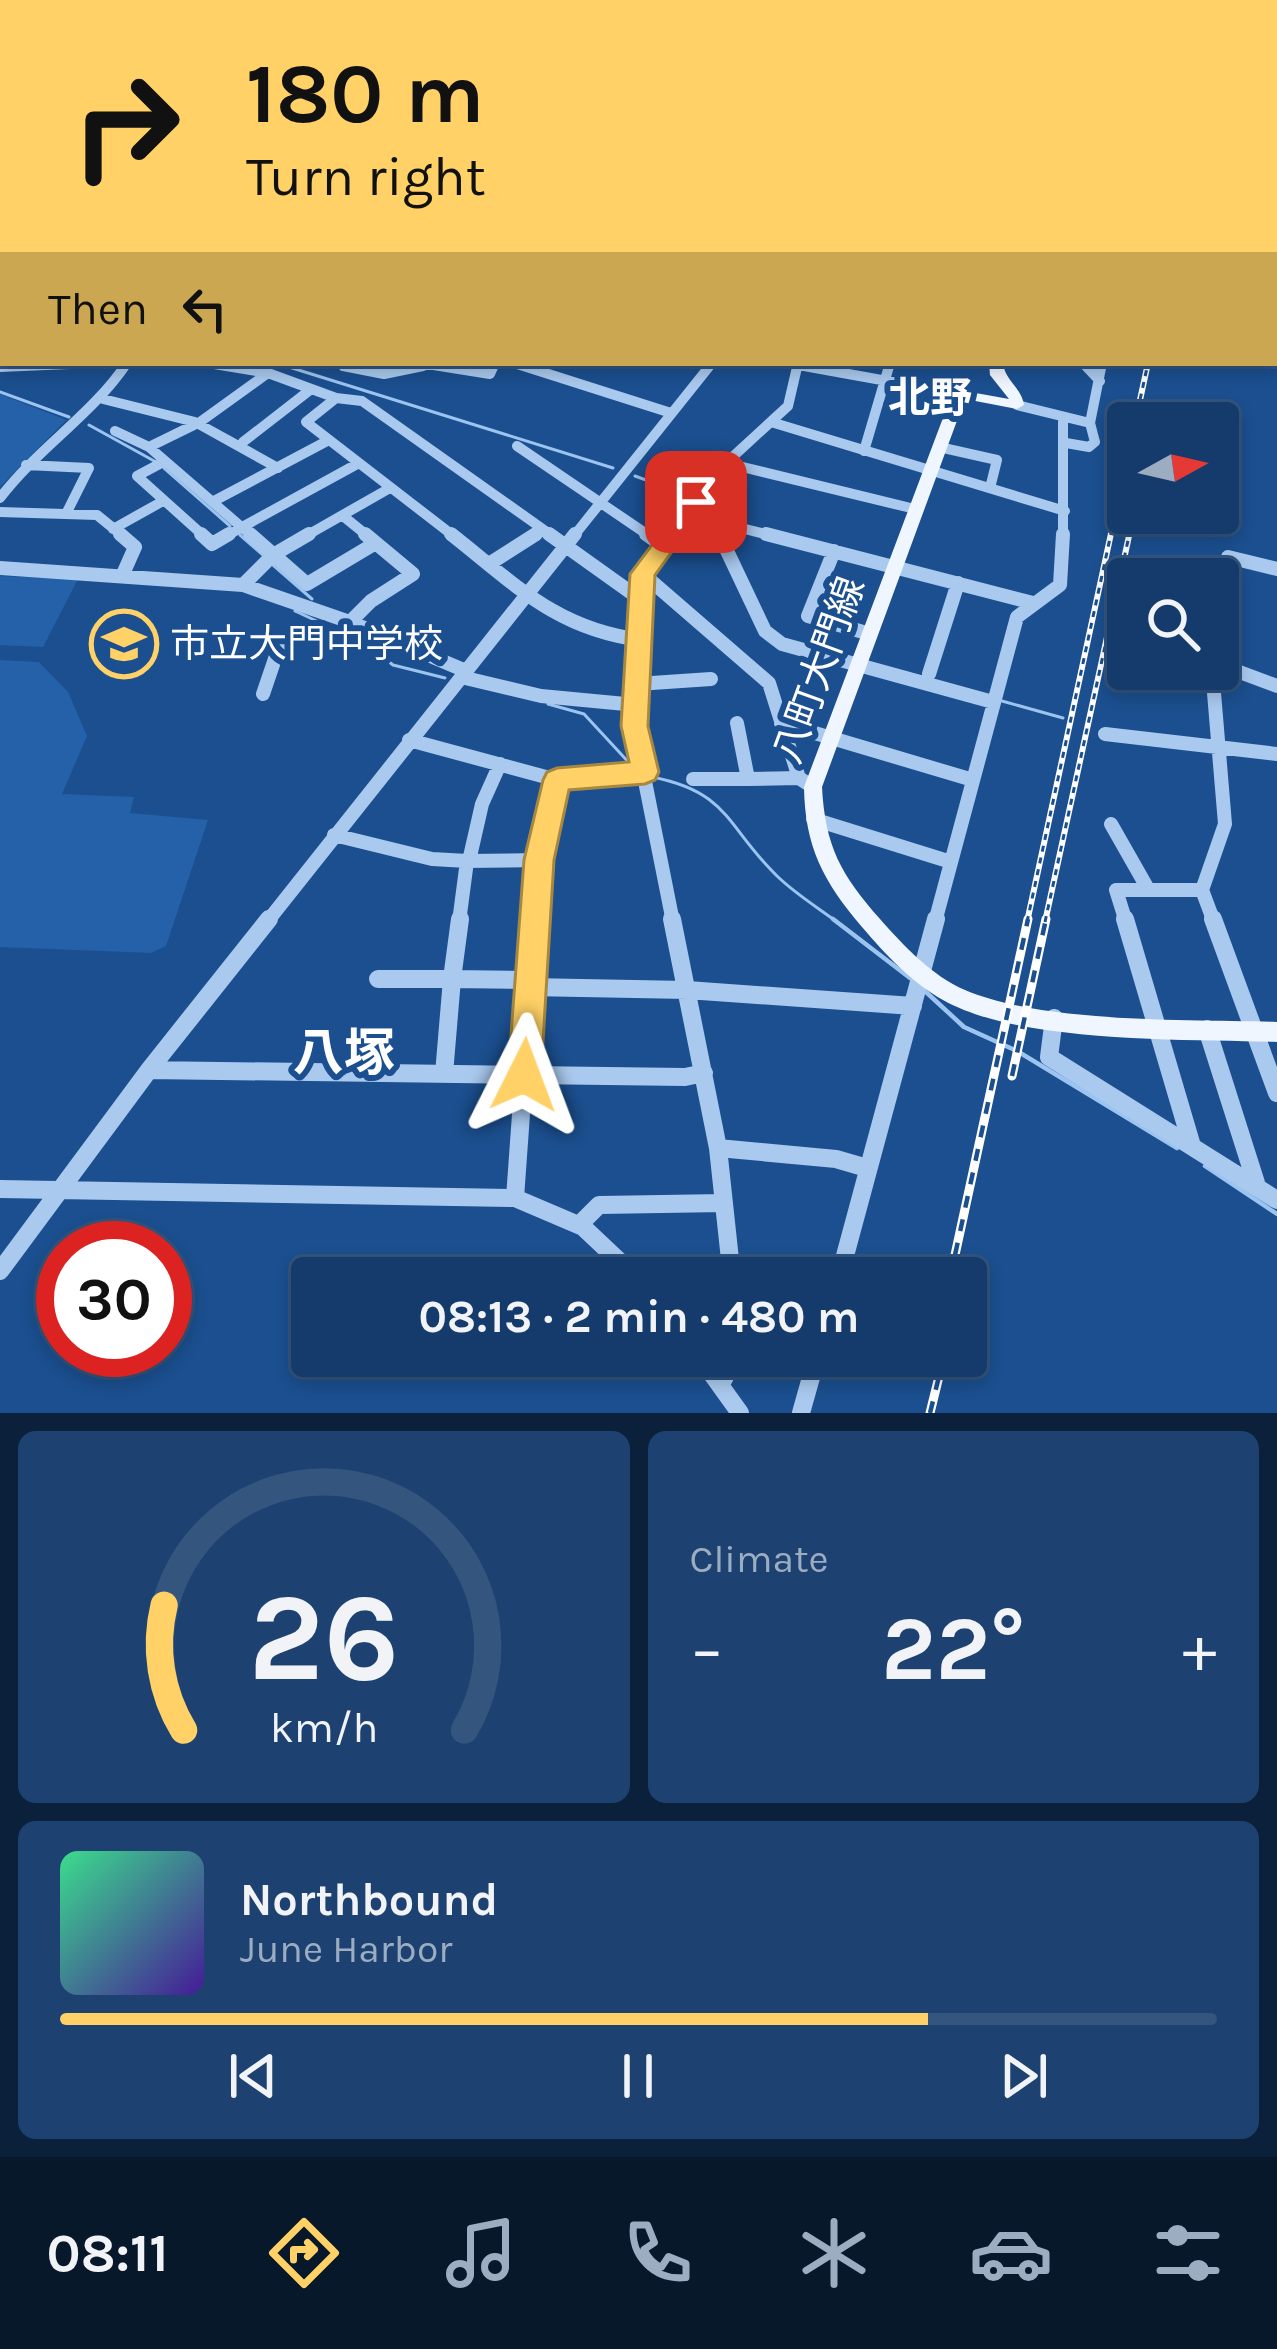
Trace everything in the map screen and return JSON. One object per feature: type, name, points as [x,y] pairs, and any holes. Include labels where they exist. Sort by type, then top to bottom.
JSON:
[{"type":"main road","points":[[959,394],[1017,405],[996,366]]},
{"type":"main road","name":"八町大門線","points":[[959,394],[832,737],[806,783],[830,874],[875,928],[922,970],[951,995],[978,1006],[1054,1018],[1277,1032]]},
{"type":"street","points":[[0,498],[26,465],[103,399],[125,366]]},
{"type":"street","points":[[226,366],[268,373],[336,398],[362,401],[640,599]]},
{"type":"street","points":[[343,366],[384,374],[414,366]]},
{"type":"street","points":[[436,366],[490,374],[494,366]]},
{"type":"street","points":[[0,1271],[149,1070],[710,366]]},
{"type":"street","points":[[730,1257],[718,1148],[634,726],[640,599],[643,574],[726,463],[788,406],[795,366]]},
{"type":"street","points":[[805,366],[959,394]]},
{"type":"street","points":[[864,451],[890,366]]},
{"type":"street","points":[[1086,366],[1100,381]]},
{"type":"street","points":[[844,1257],[1017,616],[1060,585],[1065,511],[1061,447],[1095,442],[1090,423],[1102,366]]},
{"type":"street","points":[[551,368],[671,413]]},
{"type":"street","points":[[149,447],[200,422],[268,373]]},
{"type":"street","points":[[243,442],[310,390]]},
{"type":"street","points":[[336,398],[306,422],[561,620],[609,636],[641,640]]},
{"type":"street","points":[[103,399],[163,408],[200,422],[243,442],[278,468]]},
{"type":"street","points":[[1017,405],[1090,423]]},
{"type":"street","points":[[1064,417],[1066,443]]},
{"type":"street","points":[[771,422],[1065,511]]},
{"type":"street","points":[[115,431],[149,447],[307,584],[374,544]]},
{"type":"street","points":[[214,501],[329,440]]},
{"type":"street","points":[[518,446],[663,546]]},
{"type":"street","points":[[939,447],[997,460],[990,488]]},
{"type":"street","points":[[166,461],[137,476],[212,544],[359,463]]},
{"type":"street","points":[[726,463],[916,509]]},
{"type":"street","points":[[26,465],[89,469],[66,514]]},
{"type":"street","points":[[243,585],[273,555],[390,488]]},
{"type":"street","points":[[699,499],[714,504],[725,524],[1033,603]]},
{"type":"street","points":[[699,499],[765,631],[782,644],[993,702]]},
{"type":"street","points":[[113,529],[163,501]]},
{"type":"street","points":[[0,512],[97,515],[135,547],[123,574]]},
{"type":"street","points":[[343,516],[412,574],[371,601],[350,622]]},
{"type":"street","points":[[489,564],[543,530]]},
{"type":"street","points":[[834,551],[808,616],[870,634]]},
{"type":"street","points":[[1228,557],[1277,569]]},
{"type":"street","points":[[0,568],[243,585],[350,622],[463,674],[541,696],[636,704]]},
{"type":"street","points":[[643,574],[770,683],[806,783],[693,779]]},
{"type":"street","points":[[929,674],[958,583]]},
{"type":"street","points":[[263,694],[279,647]]},
{"type":"street","points":[[1239,674],[1277,686]]},
{"type":"street","points":[[637,684],[711,680]]},
{"type":"street","points":[[1215,690],[1225,824],[1202,890],[1277,1093]]},
{"type":"street","points":[[737,723],[748,779]]},
{"type":"street","points":[[782,723],[973,780]]},
{"type":"street","points":[[1105,734],[1277,754]]},
{"type":"street","points":[[409,740],[557,780],[645,772]]},
{"type":"street","points":[[444,1074],[468,861],[482,804],[500,764]]},
{"type":"street","points":[[515,1198],[539,860],[557,780]]},
{"type":"street","points":[[813,819],[951,862]]},
{"type":"street","points":[[1111,824],[1148,889]]},
{"type":"street","points":[[334,835],[432,859],[539,860]]},
{"type":"street","points":[[1192,1146],[1116,890],[1202,890]]},
{"type":"street","points":[[378,979],[687,990],[913,1006]]},
{"type":"street","points":[[1054,1018],[1049,1057],[1277,1200]]},
{"type":"street","points":[[1207,1029],[1256,1183]]},
{"type":"street","points":[[149,1070],[704,1073]]},
{"type":"street","points":[[718,1148],[836,1159],[867,1168]]},
{"type":"street","points":[[0,1189],[515,1198],[548,1206],[581,1223],[616,1257]]},
{"type":"street","points":[[581,1223],[599,1205],[724,1203]]},
{"type":"street","points":[[716,1377],[740,1413]]},
{"type":"street","points":[[721,1384],[725,1377]]},
{"type":"street","points":[[801,1413],[811,1377]]},
{"type":"shaded area","points":[[0,394],[66,420],[0,487]]},
{"type":"shaded area","points":[[0,576],[78,579],[43,647],[0,645]]},
{"type":"shaded area","points":[[0,660],[39,662],[68,692],[87,736],[62,794],[134,797],[130,813],[208,820],[166,946],[151,953],[0,947]]},
{"type":"waterway","points":[[286,366],[613,468]]},
{"type":"waterway","points":[[0,392],[69,417]]},
{"type":"waterway","points":[[89,425],[156,462]]},
{"type":"waterway","points":[[164,468],[230,526]]},
{"type":"waterway","points":[[635,476],[695,498]]},
{"type":"waterway","points":[[240,535],[263,555]]},
{"type":"waterway","points":[[273,565],[312,599]]},
{"type":"waterway","points":[[295,611],[321,623]]},
{"type":"waterway","points":[[354,635],[393,665],[445,678]]},
{"type":"waterway","points":[[1002,701],[1063,718]]},
{"type":"waterway","points":[[548,704],[584,714],[633,767]]},
{"type":"waterway","points":[[652,777],[712,802],[776,875],[836,921]]},
{"type":"waterway","points":[[836,921],[910,978]]},
{"type":"waterway","points":[[926,992],[964,1027],[1017,1051],[1177,1148]]},
{"type":"waterway","points":[[1205,1166],[1277,1214]]},
{"type":"railway","points":[[1140,402],[1147,366]]},
{"type":"railway","points":[[1027,922],[1111,534]]},
{"type":"railway","points":[[1045,922],[1129,534]]},
{"type":"railway","points":[[955,1257],[1028,919]]},
{"type":"railway","points":[[1012,1076],[1046,919]]},
{"type":"railway","points":[[930,1413],[939,1377]]},
{"type":"place","name":"市立大門中学校","points":[[124,644]]},
{"type":"district","name":"北野","points":[[930,398]]},
{"type":"district","name":"八塚","points":[[344,1053]]},
{"type":"route","points":[[524,1075],[539,860],[557,780],[645,772],[634,726],[643,574],[696,502]]}]
